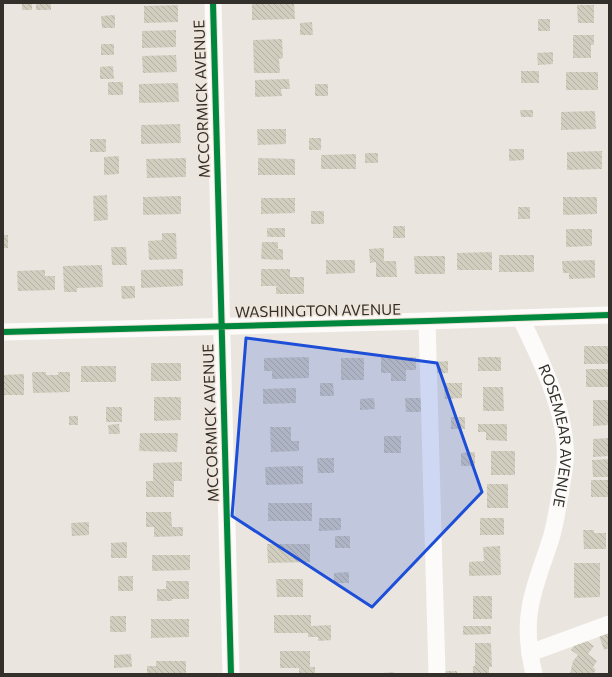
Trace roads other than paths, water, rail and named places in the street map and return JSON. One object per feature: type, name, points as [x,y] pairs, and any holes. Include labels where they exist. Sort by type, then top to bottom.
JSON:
[{"type":"street","name":"MCCORMICK AVENUE","points":[[213,3],[231,674]]},
{"type":"street","name":"WASHINGTON AVENUE","points":[[3,332],[521,319],[609,315]]},
{"type":"street","name":"ROSEMEAR AVENUE","points":[[521,319],[548,377],[556,400],[565,443],[565,463],[553,533],[532,595],[530,609],[530,653],[534,674]]},
{"type":"street","points":[[427,321],[437,674]]},
{"type":"street","points":[[530,653],[609,624]]}]
